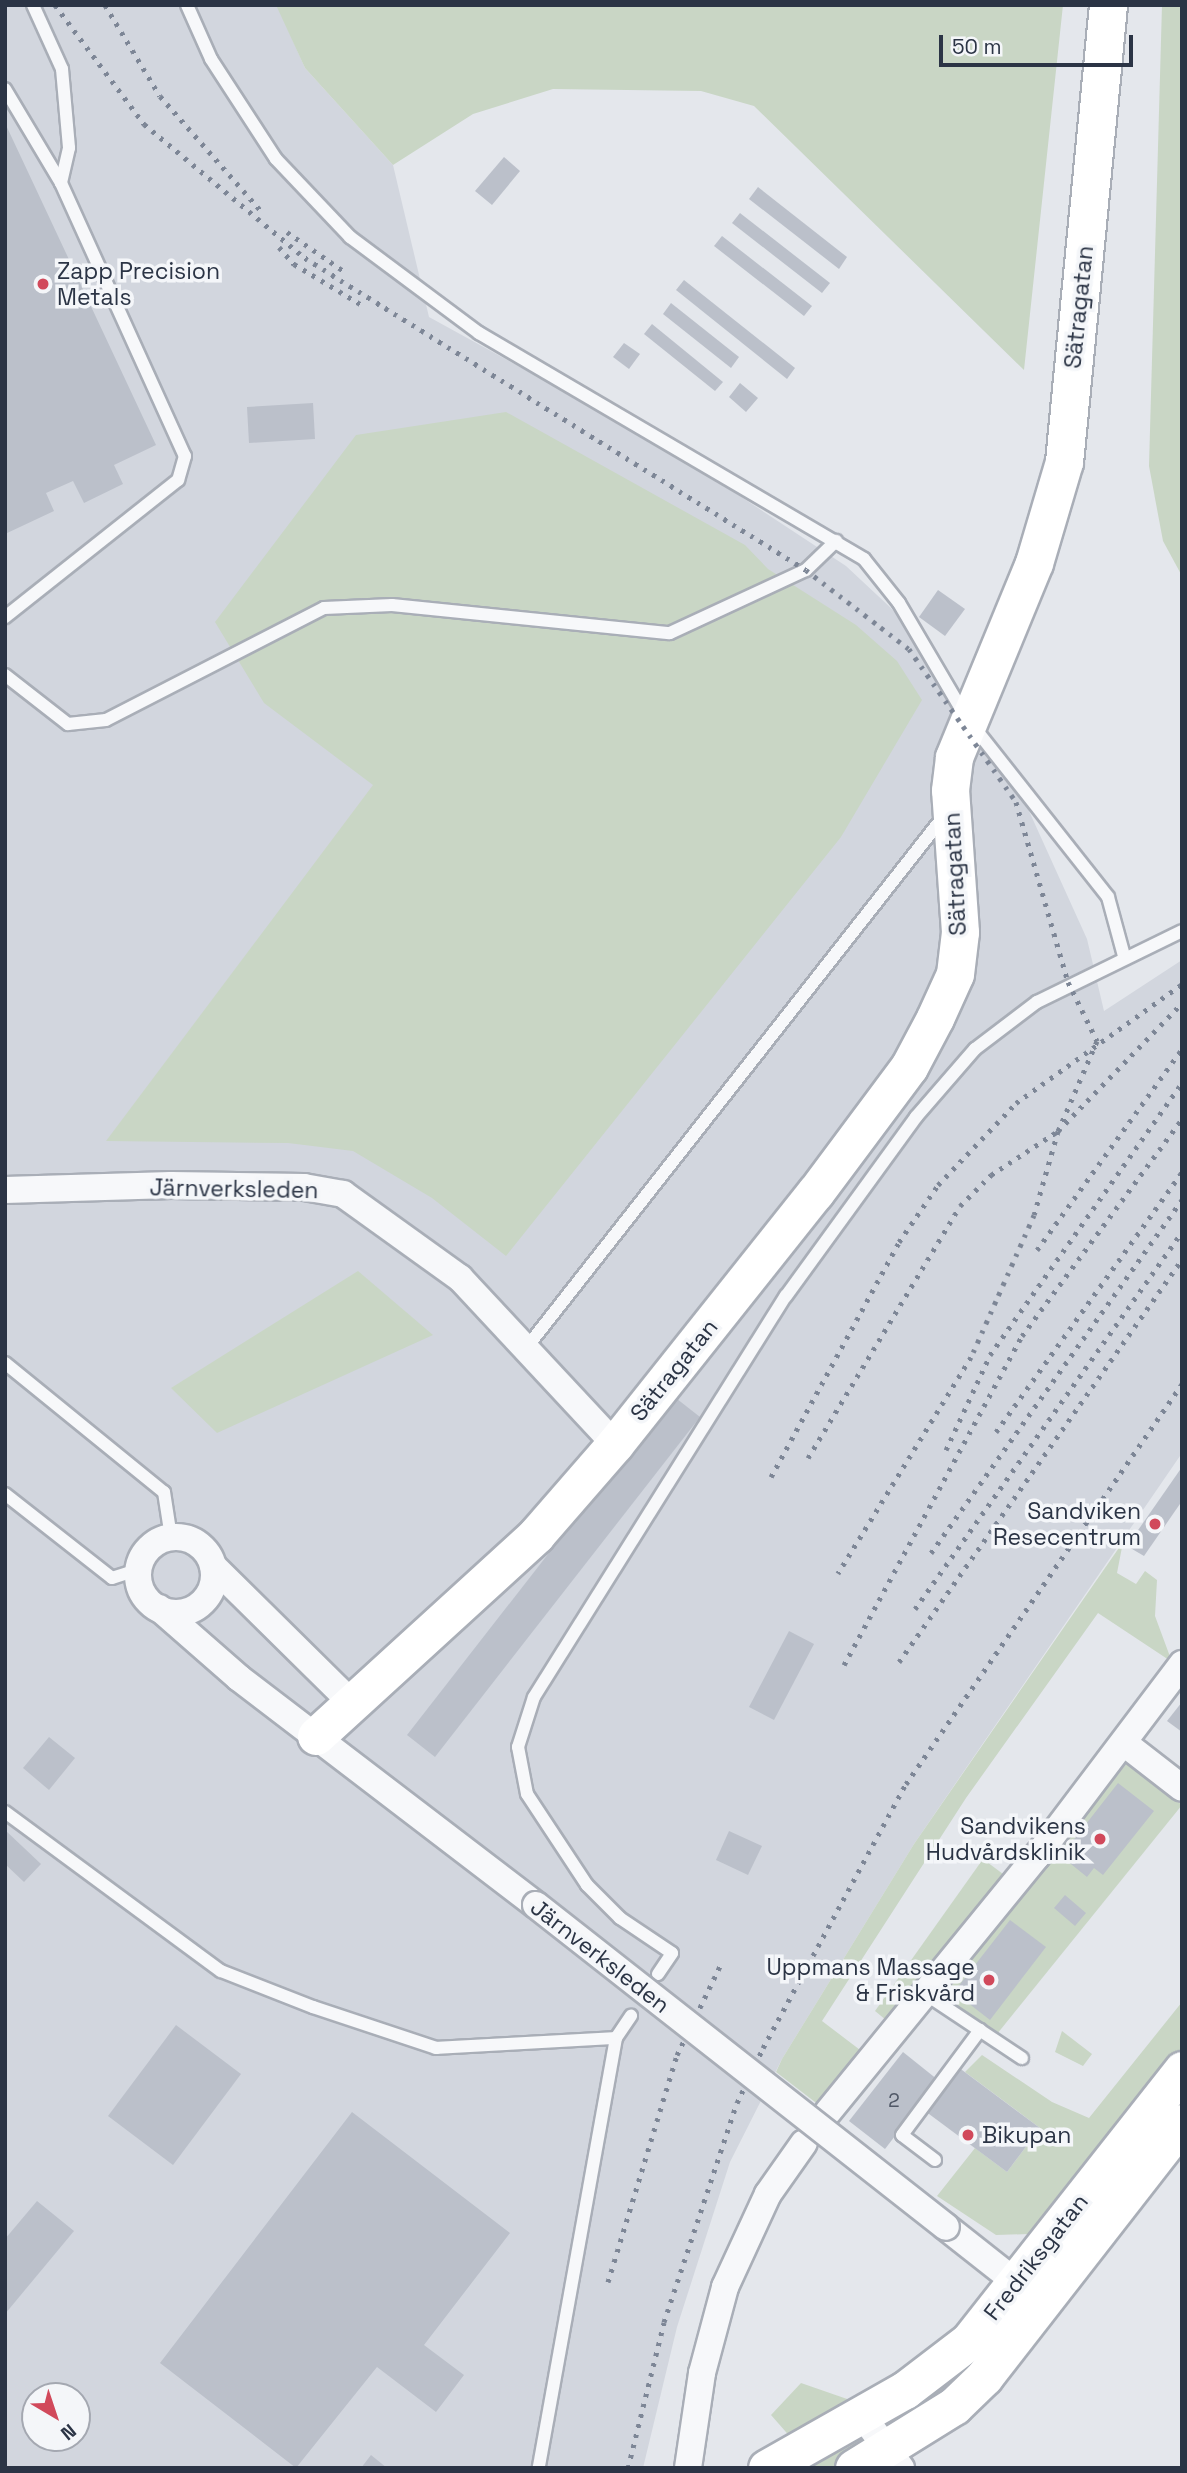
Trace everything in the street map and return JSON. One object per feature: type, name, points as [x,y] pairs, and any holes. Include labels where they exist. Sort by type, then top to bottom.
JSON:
[{"type":"street","name":"Sätragatan","points":[[316,1736],[536,1535],[615,1444],[815,1194],[909,1067],[935,1018],[955,974],[960,932],[952,806],[953,762],[966,717],[1034,563],[1064,462],[1108,5]]},
{"type":"street","name":"Järnverksleden","points":[[5,1190],[171,1185],[304,1187],[343,1194],[425,1249],[527,1347],[615,1444]]},
{"type":"street","points":[[139,1569],[150,1547],[172,1537],[202,1547],[214,1566],[352,1703]]},
{"type":"street","points":[[159,1608],[183,1612],[204,1601],[214,1566]]},
{"type":"street","name":"Järnverksleden","points":[[139,1569],[142,1591],[159,1608],[316,1736],[1030,2293]]},
{"type":"street","points":[[828,2112],[927,1995],[1124,1743],[1180,1666]]},
{"type":"street","points":[[1124,1743],[1182,1788]]},
{"type":"street","name":"Fredriksgatan","points":[[853,2468],[894,2459],[954,2406],[1182,2070]]},
{"type":"street","name":"Fredriksgatan","points":[[767,2468],[862,2415],[969,2341],[1030,2293],[1182,2123]]},
{"type":"street","points":[[688,2468],[702,2373],[725,2287],[768,2194],[804,2143]]},
{"type":"street","points":[[862,2415],[894,2459]]},
{"type":"lane","points":[[33,5],[62,69],[69,148],[61,183]]},
{"type":"lane","points":[[187,5],[211,59],[276,159],[350,237],[479,333],[864,559],[899,603],[966,717],[1108,897],[1124,956]]},
{"type":"lane","points":[[5,89],[61,183],[185,456],[185,469],[95,550],[5,617]]},
{"type":"lane","points":[[5,675],[68,724],[106,720],[324,608],[392,605],[670,633],[806,570],[836,541]]},
{"type":"lane","points":[[527,1347],[952,806]]},
{"type":"lane","points":[[658,1974],[672,1952],[620,1918],[587,1885],[527,1794],[518,1747],[534,1697],[786,1296],[916,1117],[975,1049],[1068,982],[1182,931]]},
{"type":"lane","points":[[5,1363],[164,1492],[172,1537]]},
{"type":"lane","points":[[5,1494],[112,1578],[139,1569]]},
{"type":"lane","points":[[5,1812],[221,1971],[313,2007],[436,2048],[616,2038]]},
{"type":"lane","points":[[927,1995],[1022,2058]]},
{"type":"lane","points":[[539,2468],[616,2038],[631,2016]]},
{"type":"lane","points":[[935,2160],[902,2135],[981,2031]]},
{"type":"shaded area","points":[[5,5],[277,5],[305,68],[393,165],[429,317],[667,448],[846,566],[892,609],[937,656],[1015,780],[1087,939],[1104,1011],[1182,960],[1182,1453],[914,1844],[782,2059],[730,2162],[677,2327],[643,2468],[5,2468]]},
{"type":"green space","points":[[276,5],[1063,5],[1024,370],[754,106],[701,91],[553,89],[473,114],[393,165],[305,68]]},
{"type":"green space","points":[[1162,5],[1182,5],[1182,576],[1163,541],[1149,466]]},
{"type":"green space","points":[[506,412],[745,545],[768,569],[856,625],[897,661],[922,700],[841,837],[506,1256],[432,1198],[353,1151],[288,1143],[106,1141],[373,785],[264,703],[215,622],[356,435]]},
{"type":"green space","points":[[358,1271],[433,1335],[217,1433],[171,1388]]},
{"type":"green space","points":[[1123,1542],[1117,1573],[1136,1584],[1145,1571],[1157,1580],[1155,1616],[1172,1662],[1098,1613],[966,1798],[822,2021],[872,2059],[828,2112],[776,2072],[782,2059],[914,1844]]},
{"type":"green space","points":[[1127,1763],[1182,1805],[993,2039],[938,2002]]},
{"type":"green space","points":[[983,1859],[1015,1883],[897,2029],[875,2011]]},
{"type":"green space","points":[[1182,2002],[1182,2052],[1053,2214],[1028,2234],[996,2235],[937,2196],[975,2148],[1007,2172],[1040,2128],[965,2072],[982,2055],[1052,2102],[1089,2118]]},
{"type":"green space","points":[[1062,2031],[1092,2054],[1083,2066],[1055,2052]]},
{"type":"green space","points":[[1010,2343],[854,2468],[767,2468],[800,2448],[771,2415],[801,2383],[850,2400],[905,2390]]},
{"type":"building","name":"Zapp Precision Metals","points":[[5,123],[156,445],[114,465],[123,484],[84,503],[73,481],[46,493],[54,511],[5,534]]},
{"type":"building","points":[[504,157],[520,171],[492,205],[475,191]]},
{"type":"building","points":[[758,187],[847,257],[839,269],[749,199]]},
{"type":"building","points":[[740,213],[830,283],[822,293],[732,223]]},
{"type":"building","points":[[722,236],[812,306],[804,316],[714,246]]},
{"type":"building","points":[[684,280],[795,368],[787,379],[676,290]]},
{"type":"building","points":[[671,303],[739,357],[731,368],[663,314]]},
{"type":"building","points":[[652,324],[723,382],[715,391],[644,334]]},
{"type":"building","points":[[624,343],[640,354],[629,369],[613,357]]},
{"type":"building","points":[[740,383],[758,398],[746,412],[729,397]]},
{"type":"building","points":[[313,403],[315,439],[249,443],[247,407]]},
{"type":"building","points":[[938,590],[965,609],[945,636],[919,617]]},
{"type":"building","points":[[672,1395],[700,1417],[435,1757],[407,1735]]},
{"type":"building","name":"Sandviken Resecentrum","points":[[1182,1467],[1182,1501],[1144,1556],[1127,1546]]},
{"type":"building","points":[[789,1631],[814,1644],[774,1720],[749,1707]]},
{"type":"building","points":[[1182,1702],[1182,1732],[1167,1721]]},
{"type":"building","points":[[49,1737],[75,1758],[49,1790],[23,1768]]},
{"type":"building","points":[[1118,1783],[1154,1811],[1103,1875],[1094,1868],[1087,1877],[1061,1856]]},
{"type":"building","points":[[5,1830],[41,1864],[24,1882],[5,1864]]},
{"type":"building","points":[[729,1831],[762,1846],[748,1875],[716,1860]]},
{"type":"building","points":[[1065,1895],[1086,1913],[1075,1926],[1054,1908]]},
{"type":"building","points":[[1010,1920],[1046,1947],[990,2020],[954,1992]]},
{"type":"building","points":[[176,2025],[241,2074],[173,2165],[108,2116]]},
{"type":"building","points":[[903,2052],[938,2080],[885,2149],[849,2121]]},
{"type":"building","points":[[958,2067],[1040,2128],[1007,2172],[925,2111]]},
{"type":"building","points":[[352,2112],[510,2233],[424,2345],[464,2375],[436,2412],[377,2367],[296,2468],[160,2363]]},
{"type":"building","points":[[37,2201],[74,2231],[5,2314],[5,2239]]},
{"type":"building","points":[[371,2455],[387,2468],[361,2468]]},
{"type":"railway","points":[[55,5],[144,124],[305,258],[806,570],[909,649],[1016,802],[1068,982],[1097,1041],[1058,1131],[1034,1215],[971,1357],[838,1573]]},
{"type":"railway","points":[[105,5],[160,96],[260,210]]},
{"type":"railway","points":[[287,232],[342,270]]},
{"type":"railway","points":[[279,247],[294,264],[362,305]]},
{"type":"railway","points":[[771,1477],[899,1242],[938,1185],[1016,1103],[1182,984]]},
{"type":"railway","points":[[808,1458],[960,1206],[991,1175],[1058,1131],[1182,1003]]},
{"type":"railway","points":[[1037,1250],[1182,1049]]},
{"type":"railway","points":[[946,1450],[990,1355],[1182,1083]]},
{"type":"railway","points":[[844,1665],[1022,1336],[1182,1119]]},
{"type":"railway","points":[[996,1432],[1182,1172]]},
{"type":"railway","points":[[931,1553],[1182,1200]]},
{"type":"railway","points":[[915,1609],[1182,1232]]},
{"type":"railway","points":[[899,1662],[1182,1260]]},
{"type":"railway","points":[[628,2468],[664,2322],[737,2103],[763,2048],[906,1784],[1182,1384]]},
{"type":"railway","points":[[608,2282],[677,2055],[721,1964]]},
{"type":"place","name":"Zapp Precision Metals","points":[[43,284]]},
{"type":"place","name":"Sandviken Resecentrum","points":[[1155,1524]]},
{"type":"place","name":"Sandvikens Hudvårdsklinik","points":[[1100,1839]]},
{"type":"place","name":"Uppmans Massage & Friskvård","points":[[989,1980]]},
{"type":"place","name":"Bikupan","points":[[968,2135]]}]
